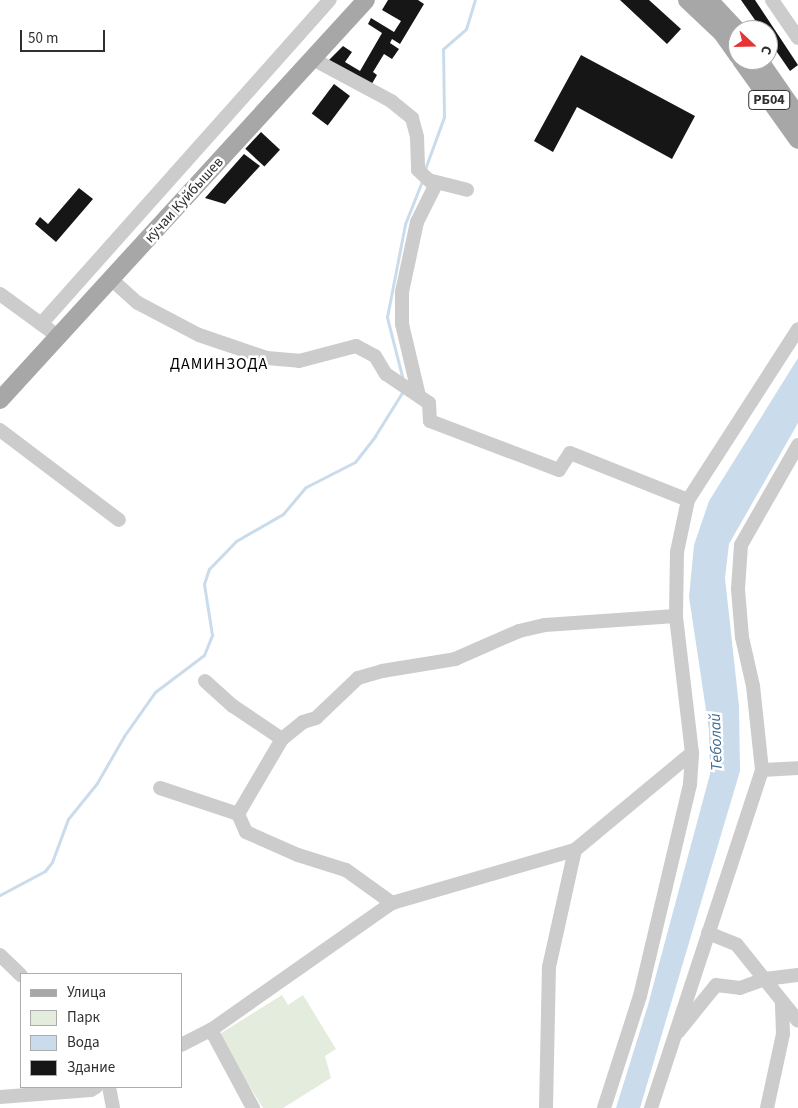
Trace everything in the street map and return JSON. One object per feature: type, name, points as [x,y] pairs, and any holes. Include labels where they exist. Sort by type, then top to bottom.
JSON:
[{"type":"main road","name":"кӯчаи Куйбышев","points":[[0,400],[366,0]]},
{"type":"main road","points":[[688,0],[722,33],[728,42]]},
{"type":"main road","points":[[709,0],[728,20]]},
{"type":"main road","name":"РБ04","points":[[748,70],[798,140]]},
{"type":"main road","name":"РБ04","points":[[765,70],[798,116]]},
{"type":"street","points":[[41,324],[330,0]]},
{"type":"street","points":[[772,0],[798,38]]},
{"type":"street","points":[[313,59],[391,101],[412,118],[417,137],[418,170],[432,181],[435,186],[417,222],[409,252],[402,292],[402,324],[409,389]]},
{"type":"street","points":[[432,181],[467,190]]},
{"type":"street","points":[[111,279],[138,303],[199,335],[267,358],[299,361],[356,346],[375,356],[386,374],[430,402],[430,422],[559,470],[570,453],[688,500]]},
{"type":"street","points":[[0,294],[58,337]]},
{"type":"street","points":[[604,1108],[642,988],[690,784],[692,753],[676,616],[677,552],[688,500],[798,329]]},
{"type":"street","points":[[0,430],[119,520]]},
{"type":"street","points":[[651,1108],[762,770],[753,686],[742,637],[738,589],[740,545],[798,445]]},
{"type":"street","points":[[238,814],[282,739],[303,722],[316,718],[358,678],[382,670],[455,659],[519,631],[545,625],[676,616]]},
{"type":"street","points":[[205,680],[233,706],[282,739]]},
{"type":"street","points":[[182,1045],[212,1030],[392,903],[575,850],[692,753]]},
{"type":"street","points":[[762,770],[798,768]]},
{"type":"street","points":[[160,788],[238,814],[246,832],[298,855],[346,870],[392,903]]},
{"type":"street","points":[[546,1108],[549,966],[575,850]]},
{"type":"street","points":[[708,933],[737,945],[798,1021]]},
{"type":"street","points":[[0,955],[20,974]]},
{"type":"street","points":[[673,1038],[716,985],[740,988],[765,980],[798,975]]},
{"type":"street","points":[[767,1108],[783,1034],[782,1002]]},
{"type":"street","points":[[212,1030],[253,1108]]},
{"type":"street","points":[[0,1097],[91,1090],[94,1088]]},
{"type":"street","points":[[109,1088],[113,1108]]},
{"type":"green space","points":[[282,995],[288,1005],[303,995],[336,1049],[325,1056],[331,1078],[283,1108],[263,1108],[218,1035]]},
{"type":"water","name":"Теболай","points":[[798,358],[798,423],[729,544],[725,578],[739,706],[740,771],[640,1108],[616,1108],[648,1005],[710,774],[709,730],[689,597],[694,545],[709,501]]},
{"type":"building","points":[[388,0],[418,0],[424,4],[400,44],[392,39],[390,43],[399,49],[392,59],[384,54],[373,72],[377,75],[370,87],[327,62],[343,46],[352,52],[345,62],[360,71],[382,33],[368,24],[371,18],[394,32],[401,21],[382,10]]},
{"type":"building","points":[[620,0],[649,0],[681,29],[667,44]]},
{"type":"building","points":[[741,0],[755,0],[768,20],[755,20]]},
{"type":"building","points":[[778,35],[798,65],[790,71],[778,54]]},
{"type":"building","points":[[581,55],[695,116],[672,159],[577,107],[553,152],[534,141]]},
{"type":"building","points":[[334,84],[350,96],[328,126],[312,114]]},
{"type":"building","points":[[261,132],[280,150],[264,167],[245,149]]},
{"type":"building","points":[[244,154],[260,166],[225,204],[205,198]]},
{"type":"building","points":[[79,188],[93,199],[56,242],[35,224],[40,217],[48,224]]},
{"type":"waterway","points":[[425,169],[444,117],[443,49],[466,29],[475,0]]},
{"type":"waterway","points":[[403,380],[387,317],[405,224],[422,181]]},
{"type":"waterway","points":[[0,895],[45,871],[52,862],[68,819],[97,783],[124,736],[155,692],[204,655],[212,635],[204,584],[209,569],[236,541],[283,514],[306,487],[355,462],[375,436],[403,391]]},
{"type":"district","name":"ДАМИНЗОДА","points":[[219,364]]}]
